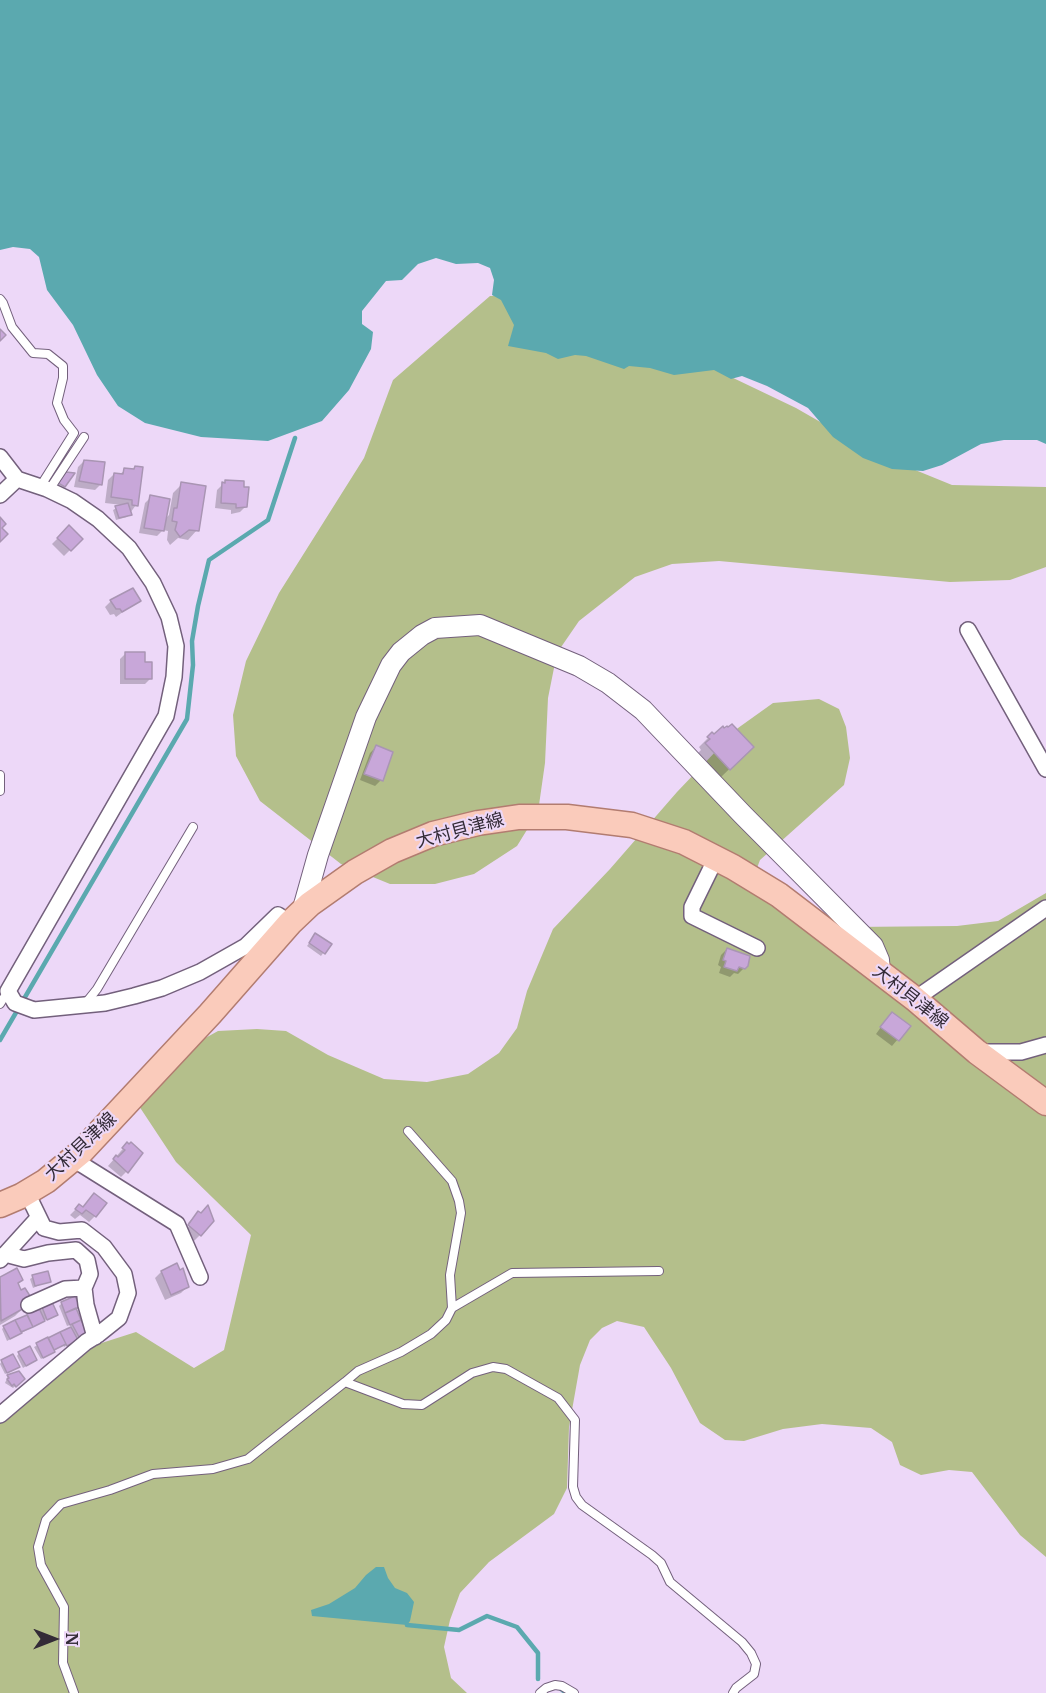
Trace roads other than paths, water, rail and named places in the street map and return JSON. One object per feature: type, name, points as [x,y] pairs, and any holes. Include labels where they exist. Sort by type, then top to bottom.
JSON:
[{"type":"main road","name":"大村貝津線","points":[[0,1205],[27,1193],[73,1160],[131,1100],[296,917],[355,872],[392,851],[433,834],[478,823],[519,817],[567,817],[632,825],[684,842],[716,858],[779,895],[1046,1103]]},
{"type":"street","points":[[0,458],[18,479],[72,501],[98,519],[129,548],[153,583],[169,616],[176,646],[174,677],[166,716],[4,997],[34,1010],[115,1001],[162,988],[200,972],[246,946],[279,915],[296,917],[366,717],[391,665],[401,652],[422,634],[435,628],[480,625],[579,666],[608,683],[643,710],[873,946],[879,960],[880,974]]},
{"type":"street","points":[[0,495],[18,479]]},
{"type":"street","points":[[968,630],[1046,769]]},
{"type":"street","points":[[716,858],[692,907],[692,916],[758,948]]},
{"type":"street","points":[[915,999],[1046,908]]},
{"type":"street","points":[[978,1052],[1021,1052],[1046,1045]]},
{"type":"street","points":[[73,1160],[177,1224],[200,1277]]},
{"type":"street","points":[[0,1415],[119,1318],[128,1293],[124,1274],[104,1247],[82,1230],[59,1232],[44,1228],[27,1193]]},
{"type":"street","points":[[3,1257],[38,1218]]},
{"type":"street","points":[[3,1257],[24,1259],[48,1253],[76,1250],[87,1260],[90,1274],[84,1288],[95,1337]]},
{"type":"street","points":[[29,1305],[64,1289],[84,1288]]},
{"type":"lane","points":[[0,300],[12,327],[33,353],[48,354],[63,366],[63,378],[57,403],[64,420],[74,433],[44,488]]},
{"type":"lane","points":[[44,488],[84,437]]},
{"type":"lane","points":[[0,775],[0,792]]},
{"type":"lane","points":[[84,1006],[97,989],[193,826]]},
{"type":"lane","points":[[74,1693],[63,1663],[64,1607],[41,1565],[38,1547],[46,1520],[61,1504],[153,1474],[213,1468],[248,1459],[358,1371],[401,1352],[431,1334],[446,1320],[452,1308],[450,1275],[461,1213],[459,1201],[452,1181],[408,1131]]},
{"type":"lane","points":[[452,1308],[512,1273],[659,1271]]},
{"type":"lane","points":[[345,1382],[404,1404],[422,1405],[472,1373],[493,1367],[506,1369],[558,1398],[575,1420],[573,1487],[582,1505],[652,1555],[661,1563],[670,1582],[752,1653],[756,1664],[754,1674],[733,1693]]},
{"type":"lane","points":[[540,1693],[555,1685],[574,1693]]},
{"type":"waterway","points":[[0,1040],[187,719],[193,665],[192,641],[209,560],[268,520],[295,438]]},
{"type":"waterway","points":[[407,1625],[459,1630],[487,1616],[517,1627],[538,1653],[538,1679]]},
{"type":"waterway","points":[[561,1689],[566,1693]]}]
